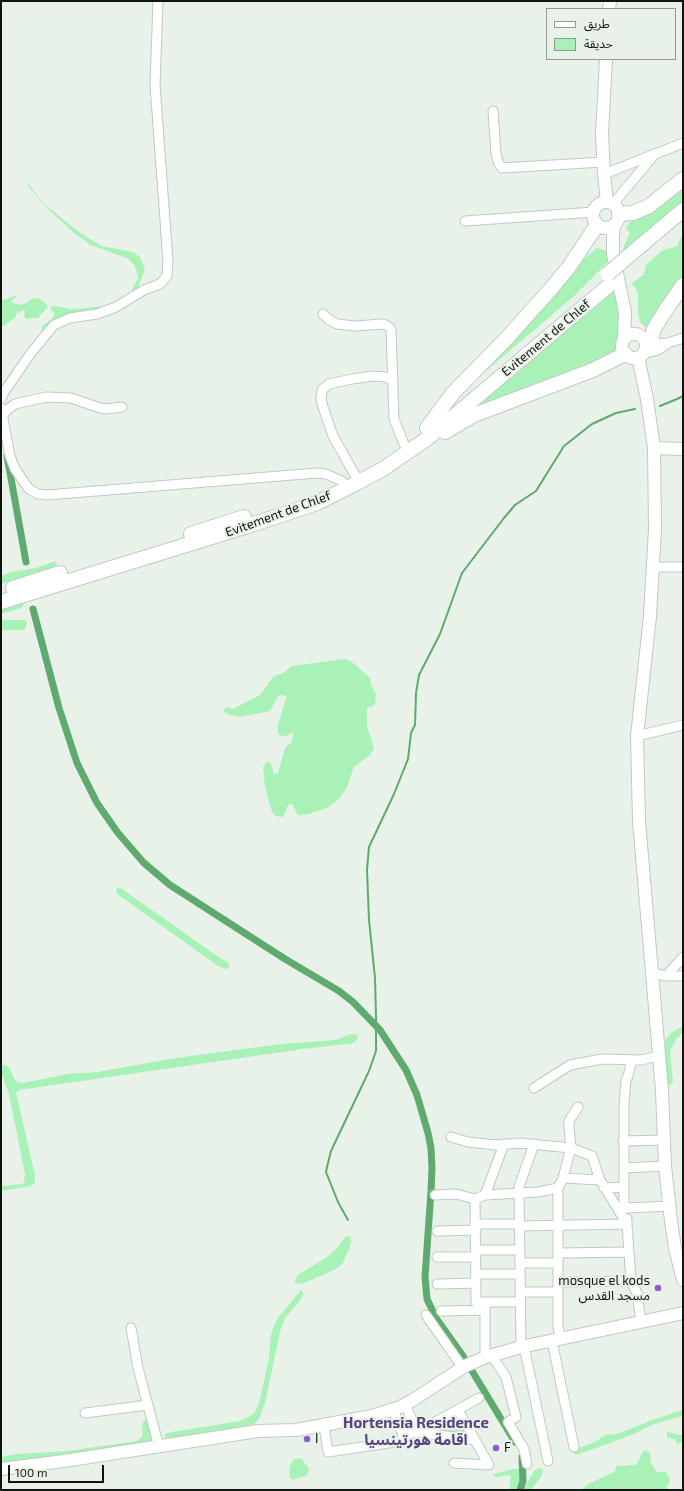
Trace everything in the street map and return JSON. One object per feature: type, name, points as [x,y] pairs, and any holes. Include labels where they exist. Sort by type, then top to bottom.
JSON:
[{"type":"highway","points":[[613,211],[633,213],[649,206],[683,179]]},
{"type":"highway","points":[[610,278],[623,260],[683,210]]},
{"type":"highway","points":[[427,428],[453,393],[505,340],[564,273],[583,248],[597,221]]},
{"type":"highway","points":[[623,260],[683,222]]},
{"type":"highway","name":"Evitement de Chlef","points":[[1,602],[220,535],[318,502],[377,472],[407,448],[427,428],[610,278]]},
{"type":"highway","name":"Evitement de Chlef","points":[[1,592],[313,495],[407,448],[440,428],[610,278]]},
{"type":"highway","points":[[407,448],[474,415],[593,370],[641,346],[683,285]]},
{"type":"main road","points":[[606,60],[602,134],[603,168],[613,211],[613,237],[623,260],[625,312],[622,348],[641,346]]},
{"type":"main road","points":[[613,211],[600,203],[597,221],[623,260]]},
{"type":"main road","points":[[597,221],[608,228],[613,211]]},
{"type":"main road","points":[[625,312],[632,324],[641,346],[654,448],[655,529],[650,616],[637,736],[639,835],[652,974],[665,1140],[665,1166],[675,1248],[683,1280]]},
{"type":"main road","points":[[624,338],[633,333],[641,346]]},
{"type":"main road","points":[[654,448],[683,449]]},
{"type":"main road","points":[[1,1469],[64,1462],[258,1431],[296,1430],[372,1416],[405,1404],[427,1392],[488,1353],[683,1313]]},
{"type":"street","points":[[1,399],[4,392],[31,353],[54,325],[70,318],[97,314],[116,307],[144,290],[160,284],[167,276],[168,261],[155,84],[158,1]]},
{"type":"street","points":[[492,111],[498,162],[502,168],[603,168],[616,170],[683,143]]},
{"type":"street","points":[[613,211],[656,153]]},
{"type":"street","points":[[465,221],[597,221]]},
{"type":"street","points":[[641,346],[660,328],[683,296]]},
{"type":"street","points":[[324,314],[328,319],[337,324],[354,326],[382,324],[391,329],[394,419],[407,448]]},
{"type":"street","points":[[641,346],[668,343],[683,338]]},
{"type":"street","points":[[122,407],[106,409],[71,398],[46,397],[15,404],[2,412],[10,456],[15,469],[29,489],[38,494],[47,495],[317,473],[348,478],[323,407],[321,399],[322,390],[329,384],[373,376],[385,377],[393,380]]},
{"type":"street","points":[[652,567],[683,567]]},
{"type":"street","points":[[637,736],[683,725]]},
{"type":"street","points":[[666,976],[683,957]]},
{"type":"street","points":[[652,974],[683,976]]},
{"type":"street","points":[[534,1088],[570,1065],[602,1059],[641,1060],[658,1056]]},
{"type":"street","points":[[632,1060],[626,1080],[623,1141],[623,1208],[627,1224],[631,1281],[637,1293]]},
{"type":"street","points":[[574,1447],[557,1340],[558,1188],[563,1178],[571,1148],[568,1125],[571,1116],[578,1107]]},
{"type":"street","points":[[451,1137],[468,1142],[496,1145],[520,1143],[571,1148],[592,1156],[602,1184],[623,1208]]},
{"type":"street","points":[[623,1141],[665,1140]]},
{"type":"street","points":[[485,1195],[504,1144]]},
{"type":"street","points":[[534,1144],[519,1187],[520,1302],[523,1347],[548,1461]]},
{"type":"street","points":[[624,1168],[665,1166]]},
{"type":"street","points":[[563,1178],[624,1187]]},
{"type":"street","points":[[435,1195],[456,1194],[476,1199],[485,1195],[519,1194],[558,1188]]},
{"type":"street","points":[[476,1199],[476,1279],[488,1353],[506,1377],[516,1417],[508,1422],[524,1449],[527,1464]]},
{"type":"street","points":[[623,1208],[669,1206]]},
{"type":"street","points":[[437,1230],[519,1225],[627,1224]]},
{"type":"street","points":[[437,1257],[520,1250]]},
{"type":"street","points":[[558,1253],[629,1252]]},
{"type":"street","points":[[520,1263],[558,1262]]},
{"type":"street","points":[[630,1269],[636,1276],[641,1322]]},
{"type":"street","points":[[437,1284],[520,1274]]},
{"type":"street","points":[[558,1282],[631,1281]]},
{"type":"street","points":[[520,1292],[558,1292]]},
{"type":"street","points":[[441,1311],[520,1302]]},
{"type":"street","points":[[426,1315],[463,1368]]},
{"type":"street","points":[[131,1328],[138,1368],[159,1446]]},
{"type":"street","points":[[403,1435],[417,1432],[480,1398]]},
{"type":"street","points":[[405,1404],[417,1432]]},
{"type":"street","points":[[85,1412],[148,1405]]},
{"type":"street","points":[[325,1432],[328,1452],[402,1441],[403,1435],[393,1409]]},
{"type":"street","points":[[454,1463],[489,1464],[458,1410]]},
{"type":"street","points":[[417,1432],[475,1440]]},
{"type":"green space","points":[[28,183],[43,203],[75,229],[93,241],[102,246],[132,252],[140,257],[145,269],[138,287],[131,296],[43,333],[41,332],[42,326],[54,317],[54,313],[50,307],[56,306],[71,309],[104,306],[113,303],[131,292],[138,278],[135,266],[129,259],[91,245],[74,233],[45,206],[28,186]]},
{"type":"green space","points":[[683,187],[683,204],[625,250],[623,249],[630,232],[626,229],[629,223]]},
{"type":"green space","points":[[683,233],[683,269],[680,284],[648,328],[646,328],[640,322],[638,313],[638,293],[634,285],[631,284],[643,275],[646,265],[663,250],[677,246]]},
{"type":"green space","points":[[597,248],[604,250],[609,254],[608,261],[603,267],[573,297],[467,387],[550,301],[582,261]]},
{"type":"green space","points":[[621,287],[616,303],[621,336],[619,346],[615,352],[610,356],[468,413],[616,288]]},
{"type":"green space","points":[[17,295],[18,296],[12,300],[12,303],[21,305],[37,298],[42,300],[48,306],[38,318],[27,319],[24,317],[25,311],[23,310],[16,314],[16,317],[5,325],[1,326],[1,301]]},
{"type":"green space","points":[[56,562],[57,564],[55,567],[1,584],[1,576],[11,572],[36,568]]},
{"type":"green space","points":[[24,600],[21,608],[1,614],[1,607]]},
{"type":"green space","points":[[1,620],[25,620],[27,623],[25,630],[1,630]]},
{"type":"green space","points":[[345,659],[352,662],[370,678],[371,685],[376,694],[375,705],[367,708],[367,726],[374,748],[370,755],[354,767],[347,787],[339,799],[329,807],[309,814],[298,815],[292,804],[289,804],[283,817],[275,816],[272,812],[265,787],[263,767],[266,762],[269,762],[274,774],[278,773],[285,748],[292,742],[293,732],[285,737],[278,734],[278,724],[287,696],[279,695],[270,711],[240,717],[225,713],[224,710],[226,707],[233,709],[260,695],[274,676],[283,673],[292,666]]},
{"type":"green space","points":[[117,887],[229,963],[229,968],[226,969],[218,966],[117,894]]},
{"type":"green space","points":[[683,1026],[683,1032],[676,1039],[671,1049],[670,1055],[673,1081],[671,1085],[669,1085],[667,1082],[664,1055],[666,1039],[671,1033]]},
{"type":"green space","points":[[351,1034],[358,1035],[357,1040],[354,1043],[19,1090],[16,1093],[35,1175],[35,1182],[31,1186],[1,1191],[1,1186],[22,1184],[24,1182],[25,1174],[9,1094],[1,1072],[3,1064],[9,1067],[14,1078],[18,1082],[23,1083],[67,1074],[97,1072],[176,1058],[281,1044],[335,1040]]},
{"type":"green space","points":[[350,1236],[350,1247],[343,1263],[336,1269],[302,1284],[295,1283],[298,1275],[327,1257],[337,1248],[345,1237]]},
{"type":"green space","points":[[301,1290],[304,1293],[300,1301],[285,1318],[281,1328],[265,1403],[259,1419],[254,1424],[167,1440],[164,1435],[167,1433],[240,1421],[254,1414],[260,1400],[269,1357],[271,1335],[274,1326],[277,1319]]},
{"type":"green space","points":[[683,1410],[683,1417],[682,1416],[654,1424],[634,1434],[577,1455],[573,1453],[576,1449],[595,1442],[605,1435],[617,1434]]},
{"type":"green space","points":[[456,1415],[467,1435],[429,1430]]},
{"type":"green space","points":[[145,1420],[149,1420],[155,1442],[7,1462],[1,1461],[1,1457],[17,1454],[67,1451],[137,1441],[143,1435],[142,1424]]},
{"type":"green space","points":[[667,1432],[682,1435],[683,1442],[677,1444],[675,1439],[667,1438]]},
{"type":"green space","points":[[644,1450],[650,1453],[651,1463],[655,1470],[658,1472],[666,1472],[670,1481],[667,1487],[669,1490],[581,1490],[588,1484],[614,1472],[617,1466],[636,1465]]},
{"type":"green space","points":[[297,1458],[302,1459],[309,1469],[307,1475],[293,1480],[289,1477],[290,1466],[292,1461]]},
{"type":"green space","points":[[538,1468],[542,1469],[543,1471],[541,1477],[531,1490],[523,1490],[534,1471]]},
{"type":"green space","points":[[519,1469],[521,1471],[521,1476],[517,1490],[509,1490],[511,1476],[493,1476],[494,1474]]},
{"type":"waterway","points":[[660,406],[683,396]]},
{"type":"waterway","points":[[348,1220],[338,1202],[326,1172],[331,1151],[369,1071],[376,1051],[375,978],[369,920],[367,870],[369,847],[394,794],[408,759],[411,733],[415,725],[416,693],[419,675],[440,634],[462,573],[504,518],[515,505],[536,491],[564,446],[592,424],[616,413],[635,409]]},
{"type":"waterway","points":[[7,456],[26,562]]},
{"type":"waterway","points":[[33,609],[59,708],[77,763],[97,803],[118,833],[144,863],[170,885],[285,959],[339,991],[353,1002],[380,1030],[406,1070],[417,1095],[431,1148],[431,1191],[425,1277],[427,1299],[436,1318],[463,1356],[515,1442]]},
{"type":"waterway","points":[[520,1490],[523,1481],[522,1457]]},
{"type":"place","name":"mosque el kods مسجد القدس","points":[[658,1288]]},
{"type":"place","name":"I","points":[[307,1439]]},
{"type":"place","name":"F","points":[[496,1448]]},
{"type":"district","name":"Hortensia Residence اقامة هورتينسيا","points":[[416,1432]]}]
